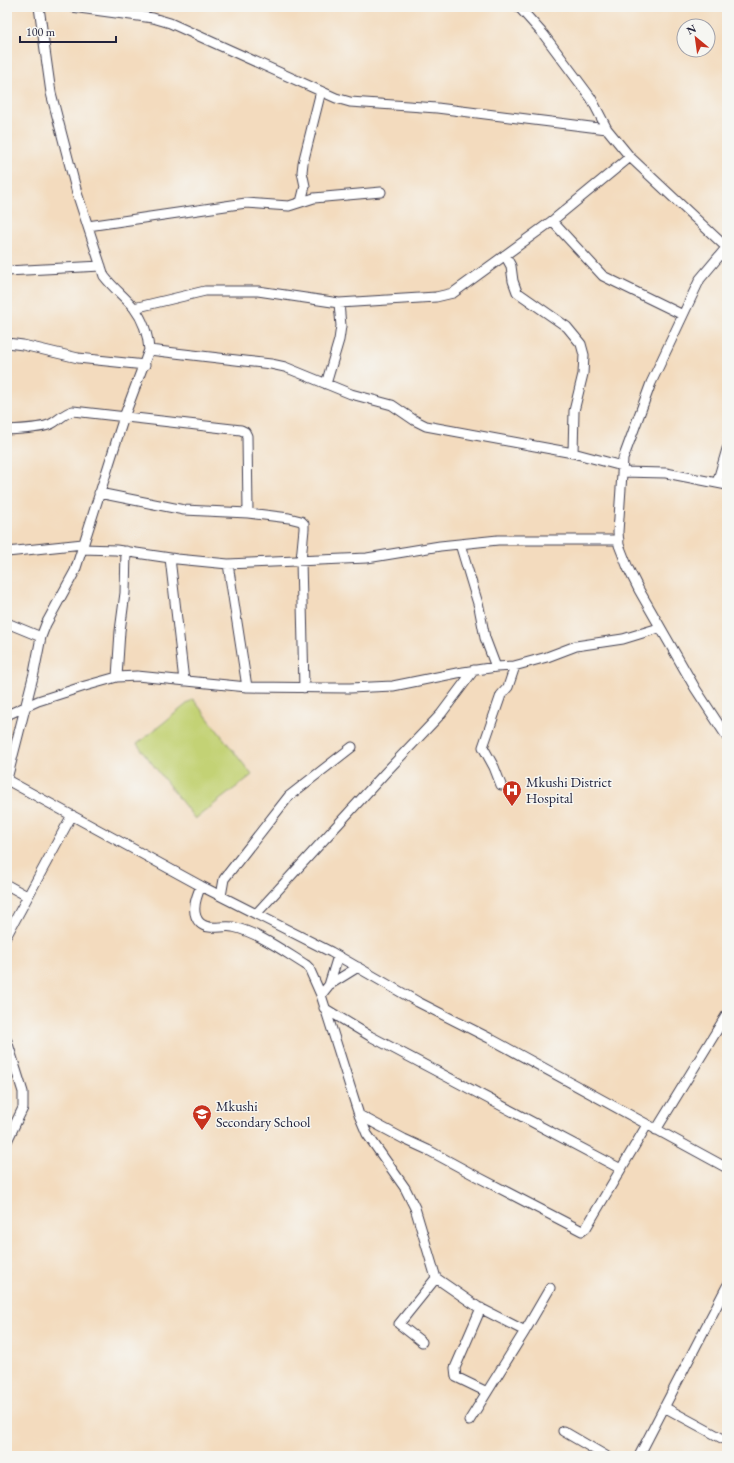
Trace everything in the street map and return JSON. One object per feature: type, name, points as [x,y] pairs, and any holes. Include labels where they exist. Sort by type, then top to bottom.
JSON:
[{"type":"street","points":[[39,7],[51,93],[77,193],[104,276],[134,308],[144,326],[148,338],[149,350],[124,417],[75,571],[46,624],[41,637],[7,779],[201,886],[338,956],[418,1002],[489,1038],[727,1168]]},
{"type":"street","points":[[72,7],[153,18],[170,23],[336,98],[350,102],[437,108],[607,129]]},
{"type":"street","points":[[519,7],[544,36],[591,98],[607,129],[630,157],[727,248],[700,279],[651,383],[623,459],[618,540],[628,568],[659,628],[695,688],[727,737]]},
{"type":"street","points":[[301,202],[304,186],[302,172],[303,162],[321,91]]},
{"type":"street","points":[[134,308],[205,291],[220,290],[258,291],[339,303],[436,297],[453,293],[552,221],[630,157]]},
{"type":"street","points":[[88,226],[246,203],[289,206],[314,198],[381,192]]},
{"type":"street","points":[[552,221],[603,276],[683,315]]},
{"type":"street","points":[[505,255],[511,266],[513,281],[517,292],[567,327],[581,344],[584,355],[583,374],[574,411],[573,453]]},
{"type":"street","points":[[7,271],[101,266]]},
{"type":"street","points":[[326,384],[339,340],[341,326],[339,303]]},
{"type":"street","points":[[7,343],[23,345],[78,358],[145,364]]},
{"type":"street","points":[[149,350],[271,364],[285,367],[351,394],[392,406],[426,426],[573,453],[622,469],[666,473],[727,485]]},
{"type":"street","points":[[7,430],[45,426],[73,411],[241,430],[245,432],[247,436],[248,513]]},
{"type":"street","points":[[717,483],[727,450]]},
{"type":"street","points":[[100,493],[184,510],[248,513],[301,521],[304,524],[301,560],[304,688]]},
{"type":"street","points":[[7,552],[83,546],[228,564],[367,558],[460,544],[498,540],[618,540]]},
{"type":"street","points":[[460,544],[479,607],[485,638],[496,667]]},
{"type":"street","points":[[117,677],[120,631],[125,592],[126,551]]},
{"type":"street","points":[[170,558],[184,681]]},
{"type":"street","points":[[228,564],[247,687]]},
{"type":"street","points":[[7,623],[41,637]]},
{"type":"street","points":[[7,715],[38,701],[117,677],[137,676],[247,687],[304,688],[393,686],[474,670],[515,666],[541,659],[576,646],[623,639],[659,628]]},
{"type":"street","points":[[501,785],[483,747],[501,695],[508,687],[515,666]]},
{"type":"street","points":[[256,914],[441,714],[474,670]]},
{"type":"street","points":[[221,896],[224,879],[289,796],[352,748]]},
{"type":"street","points":[[7,935],[11,918],[27,896],[72,815]]},
{"type":"street","points":[[7,885],[27,896]]},
{"type":"street","points":[[201,886],[196,898],[195,906],[197,917],[200,923],[205,927],[231,926],[246,931],[306,965],[321,995],[359,1115],[367,1134],[405,1188],[412,1202],[436,1278],[481,1308],[525,1332]]},
{"type":"street","points":[[329,985],[338,956]]},
{"type":"street","points":[[321,995],[329,985],[358,967]]},
{"type":"street","points":[[324,1008],[370,1036],[622,1169]]},
{"type":"street","points":[[656,1130],[727,1014]]},
{"type":"street","points":[[7,1041],[23,1092],[23,1108],[7,1141]]},
{"type":"street","points":[[359,1115],[582,1231],[586,1228],[647,1125]]},
{"type":"street","points":[[422,1342],[399,1324],[436,1278]]},
{"type":"street","points":[[639,1456],[727,1286]]},
{"type":"street","points":[[469,1421],[525,1332],[550,1288]]},
{"type":"street","points":[[481,1308],[455,1368],[455,1374],[456,1377],[461,1380],[487,1392]]},
{"type":"street","points":[[664,1407],[727,1441]]},
{"type":"street","points":[[563,1431],[606,1456]]},
{"type":"green space","points":[[193,699],[252,775],[195,819],[137,744]]},
{"type":"place","name":"Mkushi District Hospital","points":[[512,807]]},
{"type":"place","name":"Mkushi Secondary School","points":[[202,1131]]}]
